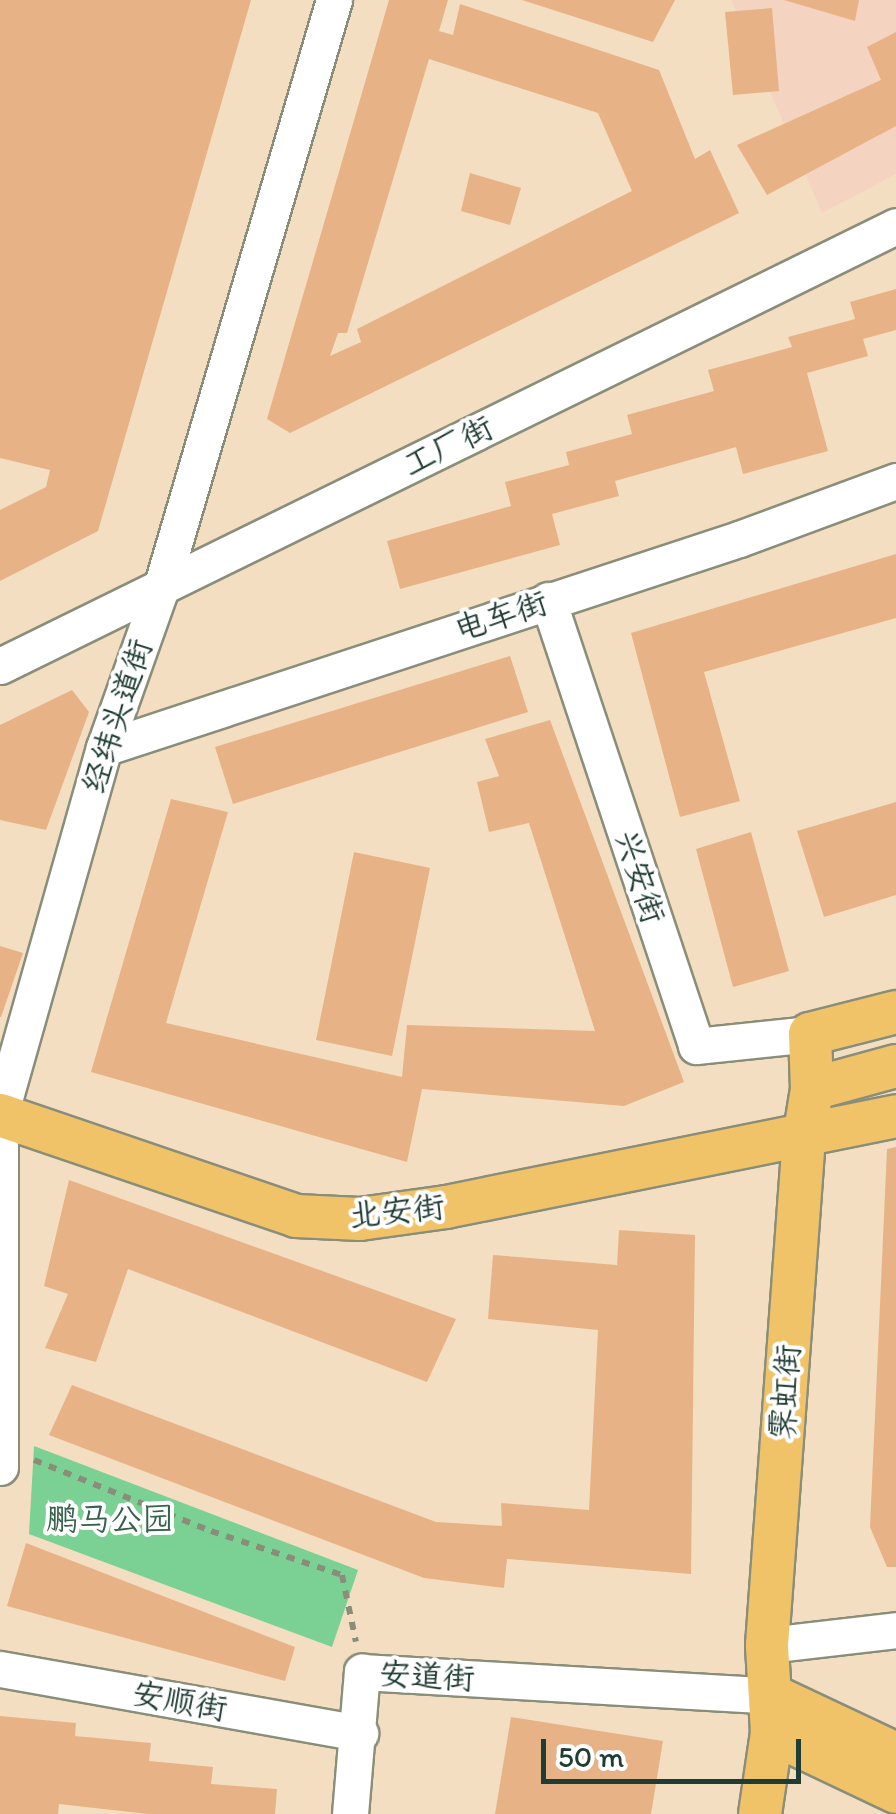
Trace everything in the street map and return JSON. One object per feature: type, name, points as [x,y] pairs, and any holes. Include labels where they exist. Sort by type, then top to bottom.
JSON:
[{"type":"main road","points":[[810,1034],[896,1012]]},
{"type":"main road","name":"霁虹街","points":[[760,1814],[773,1714],[767,1645],[804,1138],[812,1089],[810,1034]]},
{"type":"main road","points":[[812,1089],[896,1066]]},
{"type":"main road","name":"北安街","points":[[0,1115],[296,1216],[360,1219],[446,1207],[804,1138],[896,1116]]},
{"type":"main road","points":[[773,1714],[896,1754]]},
{"type":"main road","points":[[773,1714],[896,1792]]},
{"type":"street","name":"经纬头道街","points":[[2,1458],[0,1115],[104,748],[160,588],[334,0]]},
{"type":"street","name":"工厂街","points":[[0,666],[896,226]]},
{"type":"street","name":"电车街","points":[[104,748],[739,539],[896,481]]},
{"type":"street","name":"兴安街","points":[[548,600],[696,1046],[810,1034]]},
{"type":"street","points":[[767,1645],[896,1630]]},
{"type":"street","name":"安顺街","points":[[0,1668],[360,1734]]},
{"type":"street","points":[[350,1814],[360,1734],[362,1672]]},
{"type":"street","name":"安道街","points":[[362,1672],[773,1714]]},
{"type":"path","name":"安道街","points":[[2,1458],[342,1576],[362,1672]]},
{"type":"shaded area","points":[[731,0],[896,0],[896,174],[822,213]]},
{"type":"green space","name":"鹏马公园","points":[[34,1446],[358,1570],[332,1647],[29,1534]]},
{"type":"building","points":[[0,0],[251,0],[98,531],[0,581],[0,510],[46,487],[50,470],[0,458]]},
{"type":"building","points":[[389,0],[448,0],[439,31],[453,35],[460,4],[659,70],[695,159],[710,150],[739,213],[290,433],[267,419]],"holes":[[[429,59],[598,113],[632,191],[357,329],[361,342],[330,356],[338,333],[347,333]]]},
{"type":"building","points":[[522,0],[675,0],[653,42]]},
{"type":"building","points":[[784,0],[859,0],[855,21]]},
{"type":"building","points":[[772,8],[779,91],[733,95],[725,12]]},
{"type":"building","points":[[896,32],[896,126],[767,195],[737,145],[881,80],[867,47]]},
{"type":"building","points":[[470,173],[521,188],[510,225],[461,211]]},
{"type":"building","points":[[896,289],[896,330],[863,339],[868,356],[807,373],[828,451],[743,474],[736,447],[615,481],[619,496],[552,514],[560,545],[400,589],[387,541],[511,506],[505,482],[569,465],[566,452],[632,434],[627,415],[714,391],[708,370],[792,347],[788,337],[855,319],[850,302]]},
{"type":"building","points":[[896,554],[896,618],[704,672],[740,801],[680,817],[631,633]]},
{"type":"building","points":[[510,656],[528,712],[233,804],[215,747]]},
{"type":"building","points":[[72,690],[89,712],[46,830],[0,820],[0,725]]},
{"type":"building","points":[[550,720],[684,1082],[624,1106],[422,1089],[407,1162],[91,1072],[171,799],[228,812],[166,1023],[402,1077],[407,1025],[595,1031],[529,823],[489,832],[477,782],[499,776],[485,739]]},
{"type":"building","points":[[896,802],[896,895],[824,917],[797,831]]},
{"type":"building","points":[[751,832],[789,971],[733,987],[696,849]]},
{"type":"building","points":[[354,852],[430,868],[392,1056],[316,1040]]},
{"type":"building","points":[[0,946],[23,953],[1,1017],[0,1017]]},
{"type":"building","points":[[896,1147],[896,1567],[887,1567],[870,1527],[887,1149]]},
{"type":"building","points":[[69,1180],[456,1319],[427,1382],[128,1269],[96,1362],[45,1348],[68,1294],[44,1286]]},
{"type":"building","points":[[619,1230],[695,1235],[691,1574],[507,1559],[504,1588],[424,1578],[49,1435],[72,1385],[436,1522],[502,1526],[501,1503],[589,1510],[598,1330],[488,1319],[493,1255],[617,1265]]},
{"type":"building","points":[[26,1543],[295,1647],[285,1681],[7,1606]]},
{"type":"building","points":[[0,1716],[76,1723],[75,1736],[151,1743],[149,1761],[213,1767],[211,1784],[277,1789],[275,1814],[148,1814],[59,1804],[58,1814],[0,1814]]},
{"type":"building","points":[[511,1717],[663,1741],[651,1814],[495,1814]]}]
